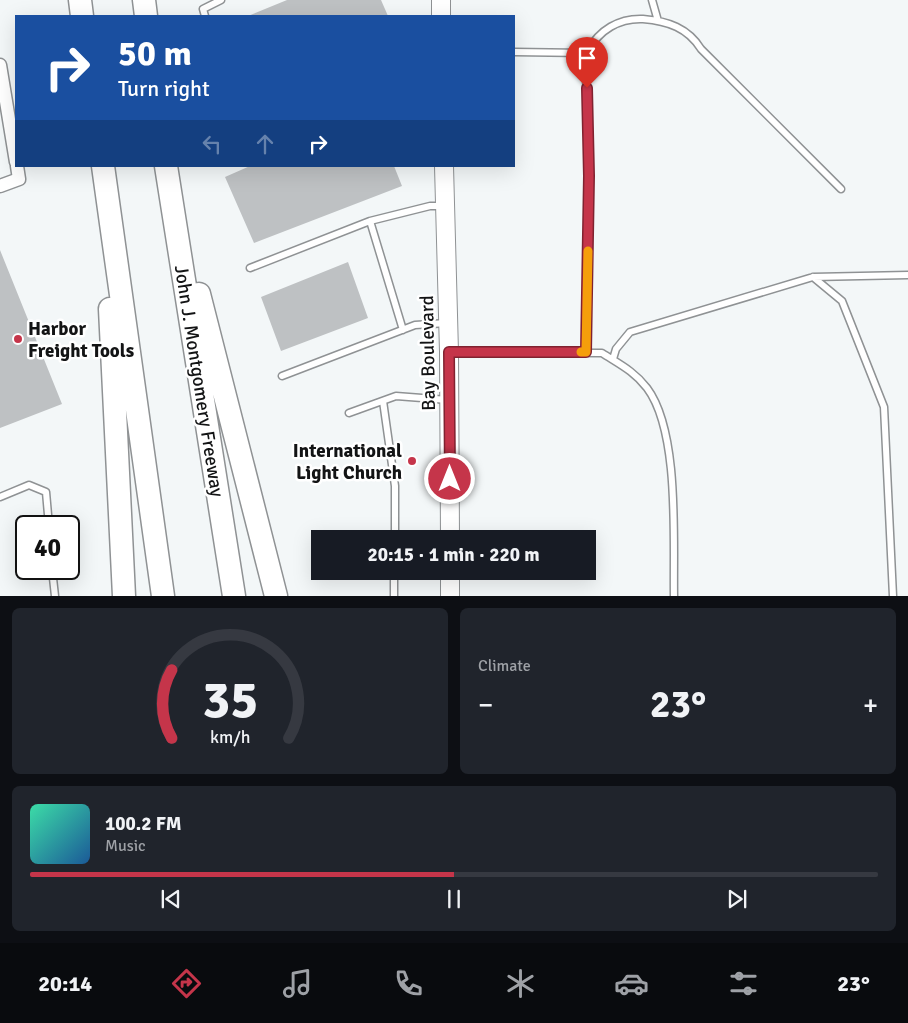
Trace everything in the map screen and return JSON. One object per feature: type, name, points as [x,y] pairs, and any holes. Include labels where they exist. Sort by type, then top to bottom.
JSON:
[{"type":"highway","points":[[80,0],[82,15]]},
{"type":"highway","points":[[144,0],[146,15]]},
{"type":"highway","points":[[103,167],[162,596]]},
{"type":"highway","points":[[167,174],[276,596]]},
{"type":"highway","name":"John J. Montgomery Freeway","points":[[167,174],[234,596]]},
{"type":"highway","points":[[107,195],[111,351],[124,596]]},
{"type":"street","points":[[441,0],[441,15]]},
{"type":"street","points":[[0,64],[1,85],[15,157]]},
{"type":"street","points":[[0,186],[19,179],[17,167]]},
{"type":"street","name":"Bay Boulevard","points":[[444,167],[449,352],[450,530]]},
{"type":"street","points":[[450,580],[450,596]]},
{"type":"lane","points":[[205,15],[203,9],[221,0]]},
{"type":"lane","points":[[652,0],[658,21]]},
{"type":"lane","points":[[586,352],[589,176],[586,53],[601,32],[614,24],[636,19],[665,21],[694,37],[701,49],[841,189]]},
{"type":"lane","points":[[515,52],[586,53]]},
{"type":"lane","points":[[250,268],[370,221],[430,206],[445,206]]},
{"type":"lane","points":[[370,221],[403,330]]},
{"type":"lane","points":[[613,360],[616,349],[630,332],[813,277],[908,275]]},
{"type":"lane","points":[[813,277],[842,301],[884,407],[894,596]]},
{"type":"lane","points":[[282,376],[415,325],[448,323]]},
{"type":"lane","points":[[449,352],[602,353],[623,364],[647,387],[656,403],[671,460],[674,596]]},
{"type":"lane","points":[[349,413],[396,396],[449,400]]},
{"type":"lane","points":[[383,400],[395,486],[395,530]]},
{"type":"lane","points":[[0,497],[29,485],[46,492],[48,515]]},
{"type":"lane","points":[[53,580],[55,596]]},
{"type":"lane","points":[[394,580],[394,596]]},
{"type":"building","points":[[287,0],[381,0],[388,15],[250,15]]},
{"type":"building","points":[[248,167],[394,167],[402,186],[254,243],[225,177]]},
{"type":"building","name":"Harbor Freight Tools","points":[[0,250],[62,404],[0,428]]},
{"type":"building","points":[[348,262],[368,318],[281,351],[261,297]]},
{"type":"slow traffic","points":[[581,352],[586,352],[588,251]]},
{"type":"place","name":"Harbor Freight Tools","points":[[18,339]]},
{"type":"place","name":"International Light Church","points":[[412,461]]},
{"type":"route","points":[[450,479],[449,352],[586,352],[589,176],[587,88]]}]
